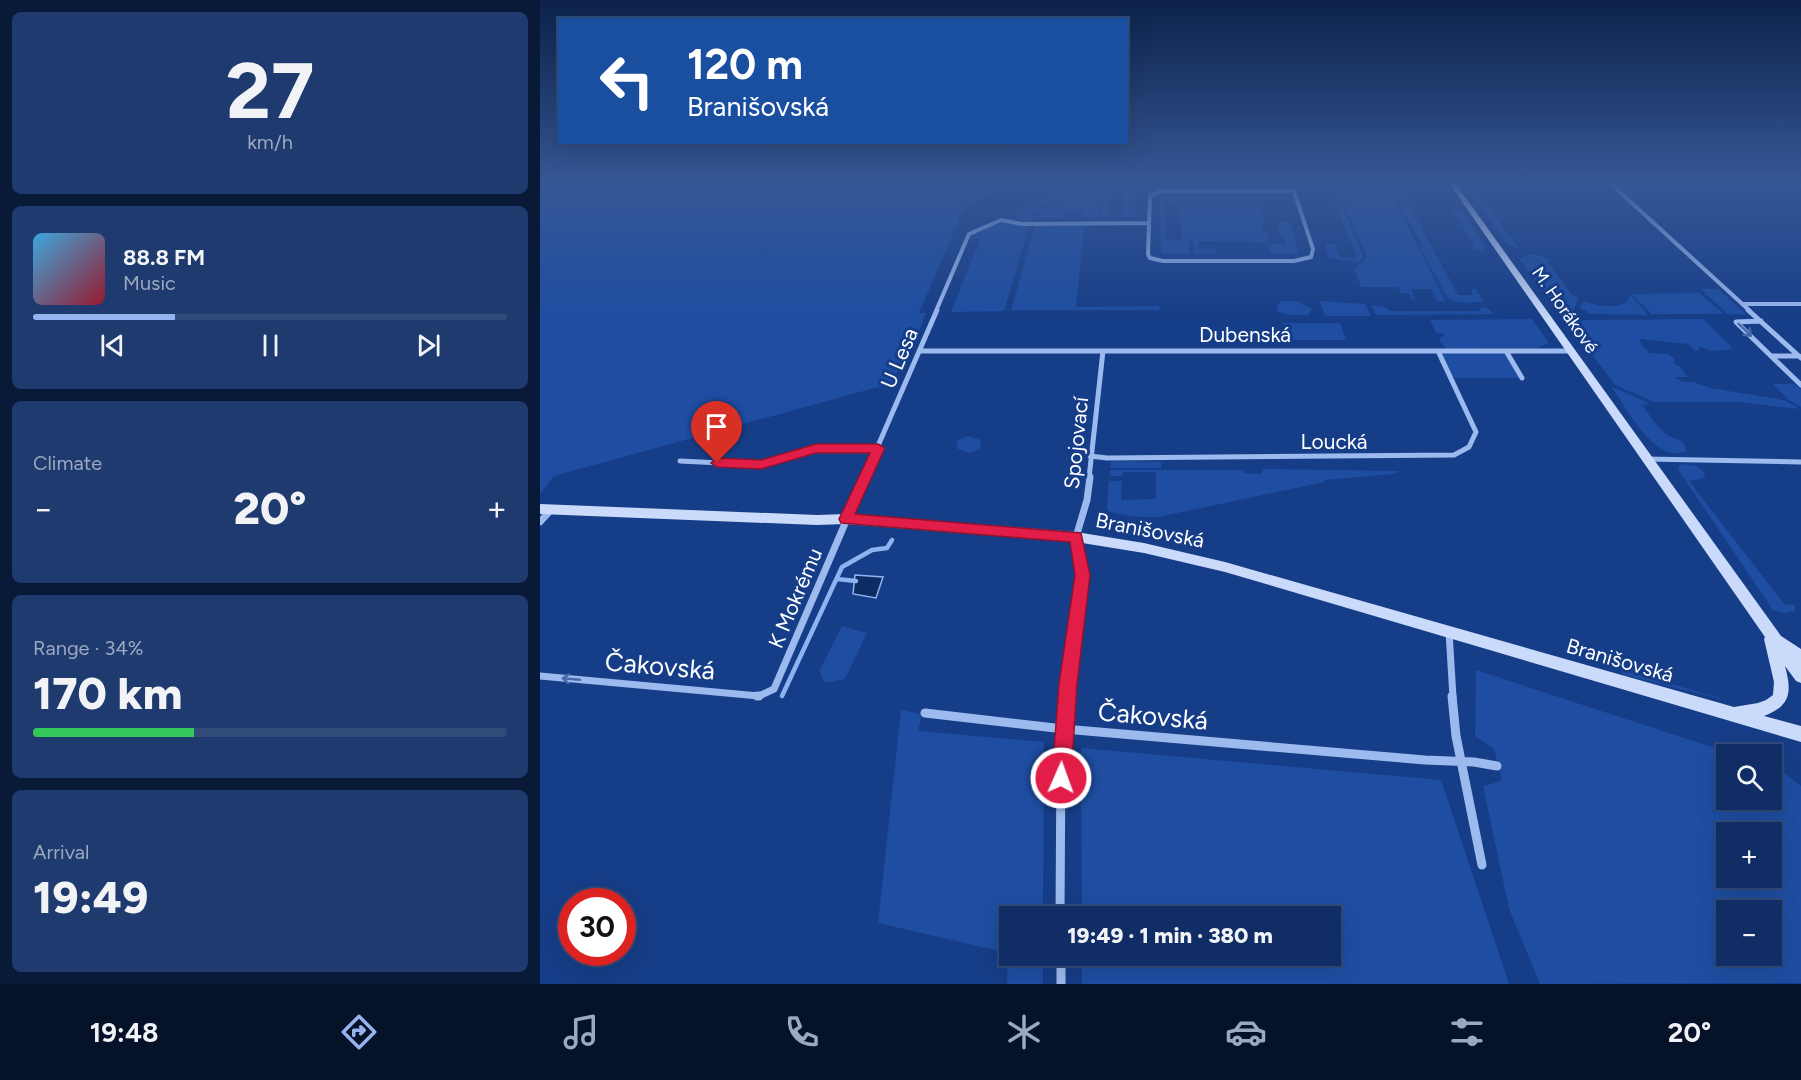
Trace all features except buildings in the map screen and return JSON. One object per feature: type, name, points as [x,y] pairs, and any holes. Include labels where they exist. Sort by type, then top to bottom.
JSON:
[{"type":"street","name":"U Lesa","points":[[846,519],[969,234],[979,229]]},
{"type":"street","points":[[1149,229],[1148,254],[1150,258],[1163,261],[1303,259],[1311,257],[1313,249],[1306,229]]},
{"type":"street","name":"M. Horákové","points":[[1484,229],[1801,676]]},
{"type":"street","points":[[1660,229],[1800,357]]},
{"type":"street","points":[[1743,304],[1801,304]]},
{"type":"street","points":[[1761,321],[1736,322],[1801,385]]},
{"type":"street","name":"Dubenská","points":[[920,351],[1570,351]]},
{"type":"street","name":"Spojovací","points":[[1076,537],[1087,501],[1103,351]]},
{"type":"street","name":"Loucká","points":[[1090,456],[1119,458],[1454,455],[1466,451],[1475,442],[1476,432],[1438,351]]},
{"type":"street","points":[[1506,351],[1522,378]]},
{"type":"street","points":[[1772,356],[1800,357]]},
{"type":"street","points":[[680,461],[761,465],[816,448],[878,448]]},
{"type":"street","points":[[1646,459],[1801,462]]},
{"type":"street","points":[[540,522],[545,509]]},
{"type":"street","name":"Branišovská","points":[[545,509],[846,519],[1076,537],[1144,548],[1225,567],[1801,734]]},
{"type":"street","name":"K Mokrému","points":[[774,689],[846,519]]},
{"type":"street","points":[[1060,906],[1061,755],[1083,575],[1076,537]]},
{"type":"street","points":[[1449,632],[1448,646],[1456,736],[1482,865]]},
{"type":"street","points":[[1770,635],[1801,657]]},
{"type":"street","name":"Branišovská","points":[[1731,714],[1764,711],[1778,703],[1783,691],[1770,635]]},
{"type":"street","name":"Čakovská","points":[[540,676],[759,696],[774,689]]},
{"type":"street","name":"Čakovská","points":[[925,713],[1064,729],[1461,763]]},
{"type":"street","points":[[1461,763],[1497,766]]},
{"type":"street","points":[[1061,966],[1061,984]]},
{"type":"shaded area","points":[[540,229],[955,229],[919,313],[926,313],[912,350],[889,384],[554,476],[540,494]]},
{"type":"shaded area","points":[[1028,229],[1004,311],[951,312],[980,239],[969,239],[980,230]]},
{"type":"shaded area","points":[[1034,229],[1084,229],[1076,307],[1160,306],[1159,310],[1011,310]]},
{"type":"shaded area","points":[[1161,229],[1166,229],[1164,236],[1167,240],[1182,240],[1181,229],[1264,229],[1269,242],[1198,241],[1198,248],[1215,249],[1216,254],[1194,254],[1193,241],[1189,241],[1189,254],[1161,254]]},
{"type":"shaded area","points":[[1279,229],[1292,229],[1299,254],[1271,254],[1269,244],[1285,244],[1286,239],[1280,236]]},
{"type":"shaded area","points":[[1345,229],[1352,229],[1364,258],[1358,262],[1329,258],[1325,244],[1335,244],[1340,258],[1355,258],[1356,255]]},
{"type":"shaded area","points":[[1355,229],[1409,229],[1445,301],[1437,301],[1431,289],[1411,289],[1415,299],[1412,299],[1409,293],[1401,293],[1398,287],[1361,287],[1353,271],[1367,257]]},
{"type":"shaded area","points":[[1413,229],[1422,229],[1458,295],[1473,295],[1471,289],[1476,289],[1484,302],[1459,302],[1446,295],[1420,247],[1422,245]]},
{"type":"shaded area","points":[[1464,229],[1474,229],[1486,249],[1481,251],[1471,248],[1475,246]]},
{"type":"shaded area","points":[[1496,229],[1504,229],[1519,249],[1507,244]]},
{"type":"shaded area","points":[[1524,255],[1540,255],[1551,260],[1548,262],[1571,294],[1579,298],[1572,313],[1561,314],[1520,260]]},
{"type":"shaded area","points":[[1701,289],[1718,289],[1746,314],[1727,314]]},
{"type":"shaded area","points":[[1696,290],[1724,314],[1651,314],[1632,294],[1699,293]]},
{"type":"shaded area","points":[[1630,294],[1648,315],[1589,314],[1579,308],[1584,301],[1617,306],[1627,302]]},
{"type":"shaded area","points":[[1281,301],[1297,301],[1312,309],[1308,315],[1288,315],[1277,311],[1277,305]]},
{"type":"shaded area","points":[[1320,301],[1365,304],[1371,316],[1325,316]]},
{"type":"shaded area","points":[[1371,305],[1385,307],[1390,311],[1481,311],[1480,307],[1482,307],[1489,309],[1493,314],[1376,315]]},
{"type":"shaded area","points":[[1532,319],[1549,343],[1537,348],[1446,349],[1440,341],[1440,337],[1444,336],[1443,333],[1436,333],[1430,320]]},
{"type":"shaded area","points":[[1703,319],[1733,349],[1711,351],[1699,346],[1699,350],[1695,351],[1688,344],[1640,339],[1641,344],[1649,353],[1669,354],[1675,360],[1673,363],[1679,366],[1688,377],[1674,377],[1683,382],[1694,382],[1710,388],[1784,400],[1800,409],[1738,402],[1654,402],[1615,385],[1587,348],[1578,323],[1584,320]]},
{"type":"shaded area","points":[[1283,323],[1340,323],[1346,340],[1286,340]]},
{"type":"shaded area","points":[[1438,351],[1506,351],[1522,378],[1452,378]]},
{"type":"shaded area","points":[[1773,384],[1794,384],[1801,389],[1801,407],[1789,400]]},
{"type":"shaded area","points":[[1611,386],[1651,404],[1642,405],[1662,430],[1683,443],[1686,451],[1675,453],[1664,450],[1653,442],[1642,432]]},
{"type":"shaded area","points":[[967,436],[981,440],[980,449],[970,453],[958,449],[956,441]]},
{"type":"shaded area","points":[[1111,461],[1161,462],[1161,468],[1110,468]]},
{"type":"shaded area","points":[[1682,464],[1696,466],[1704,472],[1705,478],[1689,481],[1784,604],[1795,605],[1795,611],[1784,613],[1773,610],[1679,471],[1678,468]]},
{"type":"shaded area","points":[[1263,469],[1399,471],[1393,474],[1324,480],[1325,482],[1158,517],[1133,516],[1108,511],[1109,481],[1122,481],[1121,500],[1156,499],[1156,472],[1123,472],[1123,476],[1110,476],[1110,470],[1243,470],[1244,473],[1262,474]]},
{"type":"shaded area","points":[[855,575],[883,577],[876,598],[853,594]]},
{"type":"shaded area","points":[[842,626],[867,633],[845,679],[825,683],[819,671]]},
{"type":"shaded area","points":[[1619,669],[1720,698],[1721,699],[1624,675]]},
{"type":"shaded area","points":[[1476,670],[1716,748],[1716,810],[1782,810],[1782,771],[1801,786],[1801,983],[1540,984],[1509,909],[1483,786],[1502,781],[1494,749],[1475,736]]},
{"type":"shaded area","points":[[901,710],[922,714],[918,731],[1044,742],[1043,906],[999,906],[999,951],[878,923]]},
{"type":"shaded area","points":[[1081,748],[1441,780],[1509,984],[1082,984],[1082,966],[1341,966],[1341,906],[1082,906]]},
{"type":"shaded area","points":[[1008,966],[1043,966],[1043,984],[1007,984]]},
{"type":"waterway","points":[[782,696],[842,567],[872,550],[887,548],[892,540]]},
{"type":"waterway","points":[[837,579],[856,581]]},
{"type":"route","points":[[717,463],[761,465],[774,463],[816,448],[878,448],[846,519],[1076,537],[1083,575],[1068,684],[1061,778]]}]
